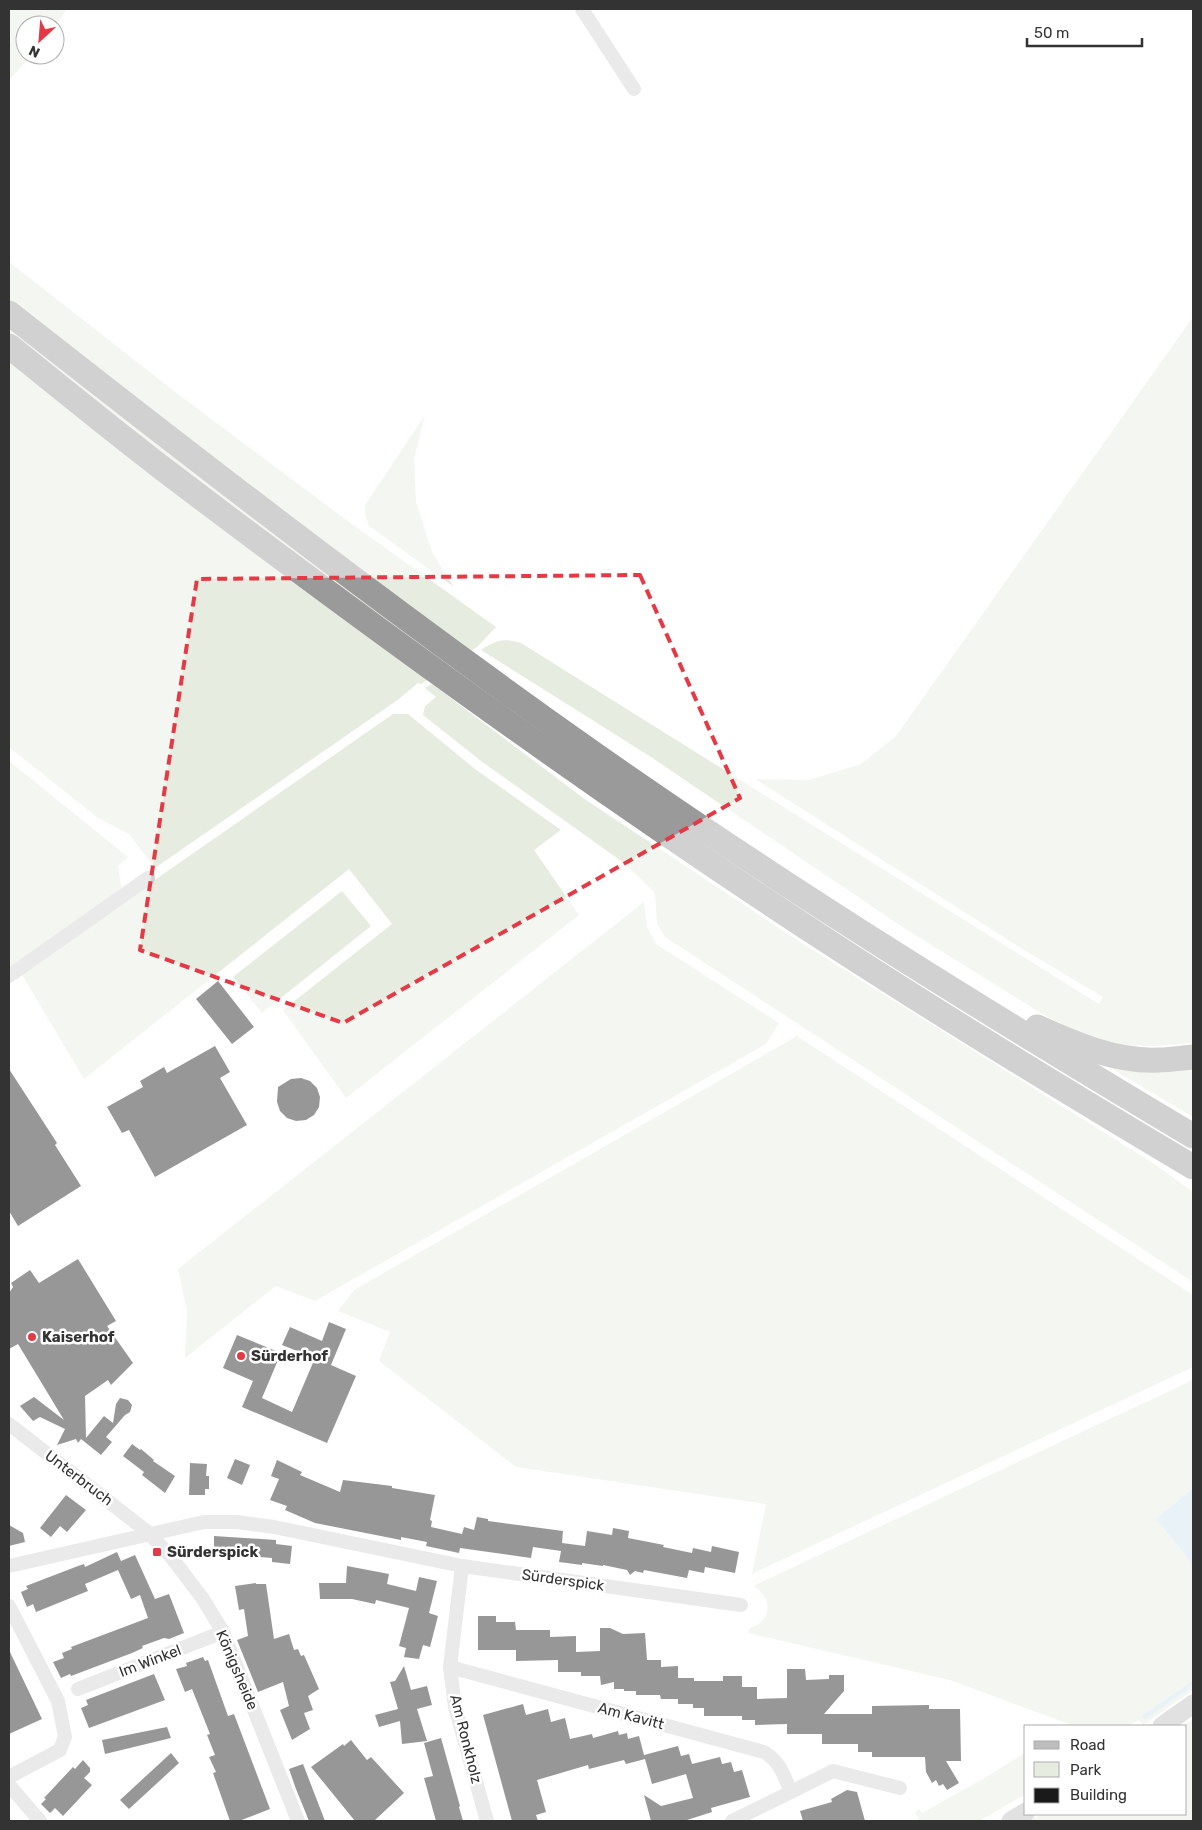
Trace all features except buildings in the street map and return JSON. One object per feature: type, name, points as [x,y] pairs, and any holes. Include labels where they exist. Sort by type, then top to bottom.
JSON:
[{"type":"highway","points":[[9,313],[172,441],[416,625],[594,753],[710,833],[878,943],[986,1011],[1193,1136]]},
{"type":"highway","points":[[9,346],[159,466],[402,647],[602,789],[841,950],[1063,1090],[1193,1167]]},
{"type":"highway","points":[[986,1011],[1035,1026],[1077,1045],[1118,1057],[1157,1060],[1193,1057]]},
{"type":"main road","points":[[1163,1725],[1193,1704]]},
{"type":"main road","points":[[1011,1821],[1024,1813]]},
{"type":"street","points":[[582,9],[634,89]]},
{"type":"street","points":[[9,976],[148,878]]},
{"type":"street","name":"Unterbruch","points":[[9,1424],[149,1533]]},
{"type":"street","name":"Sürderspick","points":[[9,1566],[204,1522],[236,1522],[274,1527],[462,1566],[742,1605]]},
{"type":"street","name":"Königsheide","points":[[149,1533],[172,1558],[198,1592],[223,1632],[298,1821]]},
{"type":"street","name":"Am Ronkholz","points":[[462,1566],[450,1667],[455,1707],[487,1821]]},
{"type":"street","points":[[9,1606],[58,1701],[66,1737],[60,1750],[9,1777]]},
{"type":"street","name":"Im Winkel","points":[[78,1689],[223,1632]]},
{"type":"street","name":"Am Kavitt","points":[[450,1667],[764,1752],[774,1757],[791,1792]]},
{"type":"street","points":[[732,1821],[833,1771],[900,1788]]},
{"type":"street","points":[[9,1785],[40,1821]]},
{"type":"highlighted area","points":[[640,575],[740,798],[343,1023],[140,950],[197,579]]},
{"type":"green space","points":[[9,9],[67,9],[63,15],[15,15],[15,65],[23,65],[9,80]]},
{"type":"green space","points":[[9,262],[178,394],[345,519],[496,627],[477,647],[421,684],[418,683],[399,699],[155,868],[129,834],[98,818],[9,747]]},
{"type":"green space","points":[[1193,317],[1193,1043],[1156,1046],[1123,1045],[1101,1040],[1073,1030],[1044,1015],[904,928],[651,757],[481,650],[500,641],[521,643],[1099,1004],[1103,997],[1019,947],[755,779],[809,780],[861,764],[896,736]]},
{"type":"green space","points":[[425,415],[414,459],[416,502],[432,552],[454,587],[369,526],[365,514],[365,505]]},
{"type":"green space","points":[[432,684],[586,800],[797,940],[1156,1165],[1193,1192],[1193,1282],[665,937],[657,924],[655,893],[624,863],[481,761],[423,715],[425,706],[436,697],[425,688]]},
{"type":"green space","points":[[393,714],[408,714],[475,769],[561,830],[534,850],[579,915],[346,1098],[283,1010],[392,924],[349,869],[84,1079],[21,973]]},
{"type":"green space","points":[[9,761],[128,857],[118,866],[122,891],[9,970]]},
{"type":"green space","points":[[342,891],[371,926],[262,1013],[233,977]]},
{"type":"green space","points":[[644,902],[647,927],[656,944],[779,1023],[766,1044],[315,1301],[276,1286],[185,1358],[187,1311],[178,1269]]},
{"type":"green space","points":[[797,1036],[1193,1295],[1193,1367],[752,1574],[766,1504],[516,1467],[379,1361],[390,1332],[338,1311],[354,1290]]},
{"type":"green space","points":[[1097,1060],[1193,1063],[1193,1117]]},
{"type":"green space","points":[[1193,1380],[1193,1488],[1156,1519],[1193,1565],[1193,1690],[1143,1725],[1139,1720],[1129,1725],[1068,1725],[1069,1724],[950,1680],[748,1633],[750,1628],[760,1623],[765,1617],[768,1607],[765,1597],[753,1586]]},
{"type":"green space","points":[[1193,1719],[1193,1821],[1029,1821],[1040,1815],[1187,1815],[1187,1725],[1184,1725]]},
{"type":"green space","points":[[1024,1753],[1024,1795],[979,1821],[920,1821],[915,1813],[919,1809],[922,1813]]},
{"type":"water","points":[[1193,1488],[1193,1565],[1156,1519]]},
{"type":"waterway","points":[[1145,1717],[1193,1683]]},
{"type":"place","name":"Kaiserhof","points":[[32,1337]]},
{"type":"place","name":"Sürderhof","points":[[241,1356]]},
{"type":"place","name":"Sürderspick","points":[[157,1552]]}]
